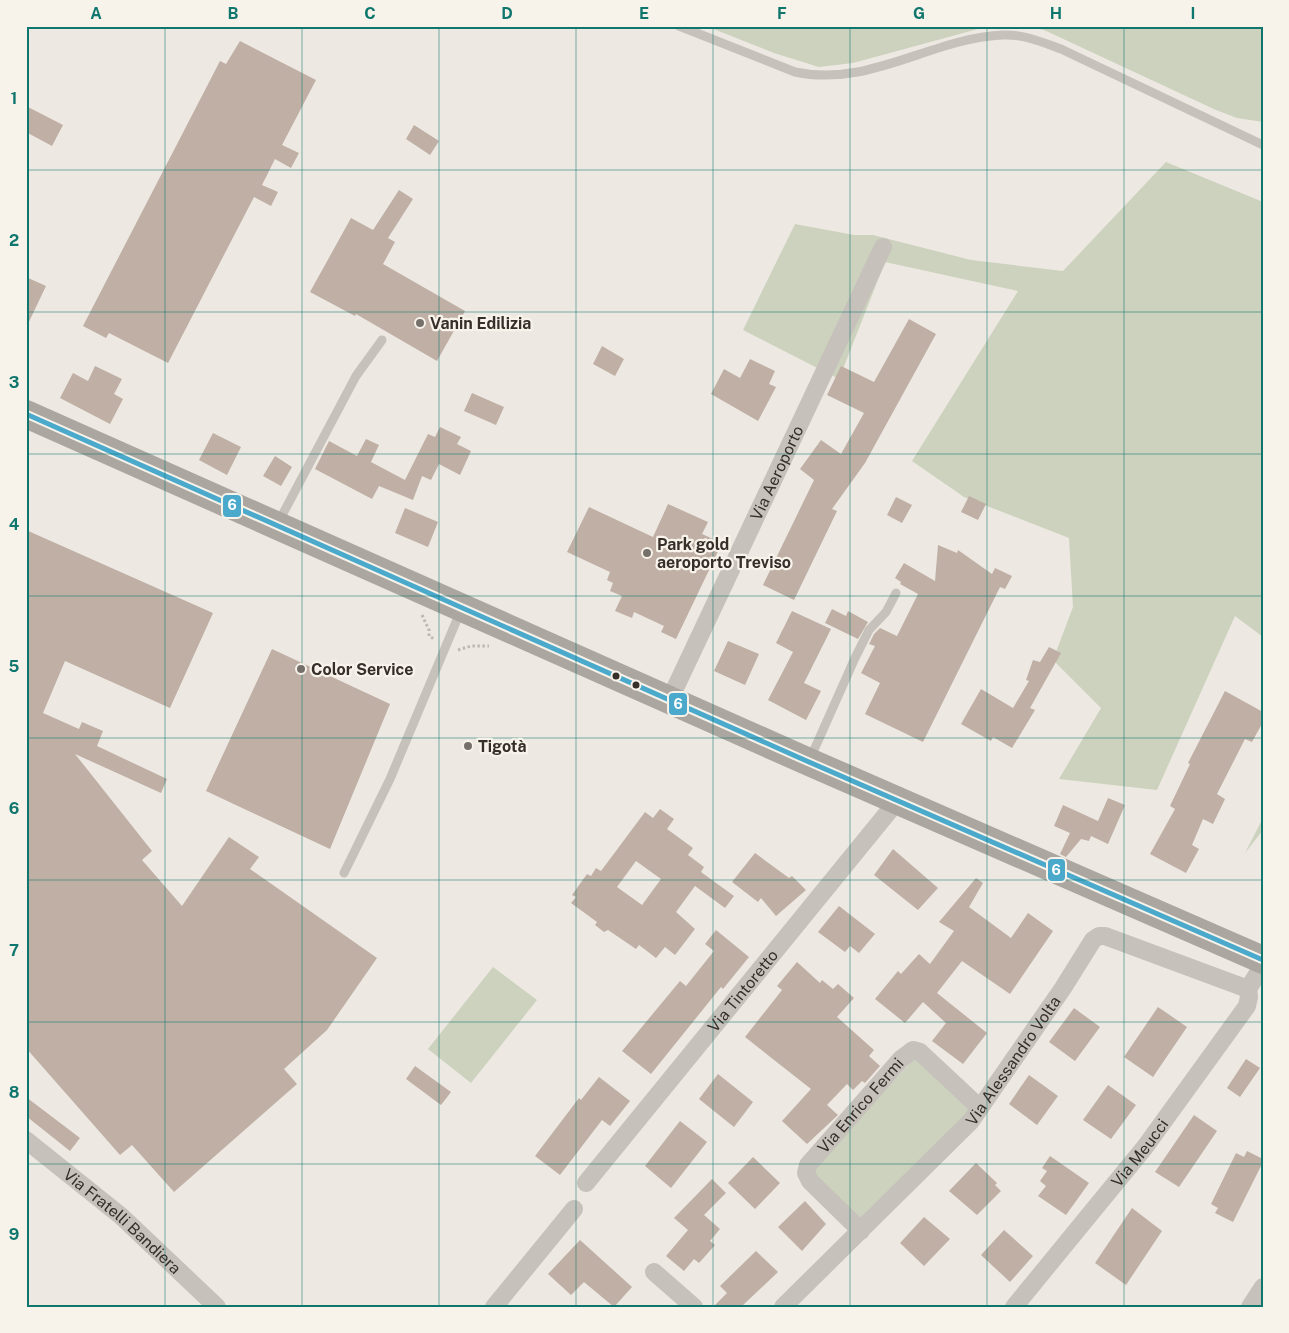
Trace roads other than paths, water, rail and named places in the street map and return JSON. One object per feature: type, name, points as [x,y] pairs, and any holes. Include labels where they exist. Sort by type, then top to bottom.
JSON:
[{"type":"main road","points":[[26,414],[809,762],[1263,960]]},
{"type":"street","name":"Via Aeroporto","points":[[670,699],[884,247]]},
{"type":"street","name":"Via Tintoretto","points":[[586,1183],[898,800]]},
{"type":"street","name":"Via Alessandro Volta","points":[[783,1307],[971,1122],[1063,988],[1093,940],[1099,936],[1105,936],[1248,989]]},
{"type":"street","points":[[1248,989],[1263,965]]},
{"type":"street","name":"Via Meucci","points":[[1014,1307],[1145,1148],[1247,1006],[1248,989]]},
{"type":"street","name":"Via Enrico Fermi","points":[[861,1230],[810,1181],[806,1173],[808,1165],[902,1059],[913,1050],[920,1052],[980,1108]]},
{"type":"street","name":"Via Fratelli Bandiera","points":[[26,1140],[121,1216],[217,1307]]},
{"type":"street","points":[[494,1307],[574,1209]]},
{"type":"street","points":[[654,1272],[694,1307]]},
{"type":"street","points":[[1250,1307],[1263,1287]]},
{"type":"lane","points":[[679,26],[795,72],[814,76],[838,77],[977,38],[1004,35],[1030,38],[1062,49],[1263,146]]},
{"type":"lane","points":[[277,525],[356,376],[382,340]]},
{"type":"lane","points":[[809,762],[869,630],[886,612],[896,593]]},
{"type":"lane","points":[[344,873],[390,779],[462,608]]},
{"type":"place","name":"Vanin Edilizia","points":[[420,323]]},
{"type":"place","name":"Park gold aeroporto Treviso","points":[[647,553]]},
{"type":"place","name":"Color Service","points":[[301,669]]},
{"type":"place","name":"Tigotà","points":[[468,746]]}]
